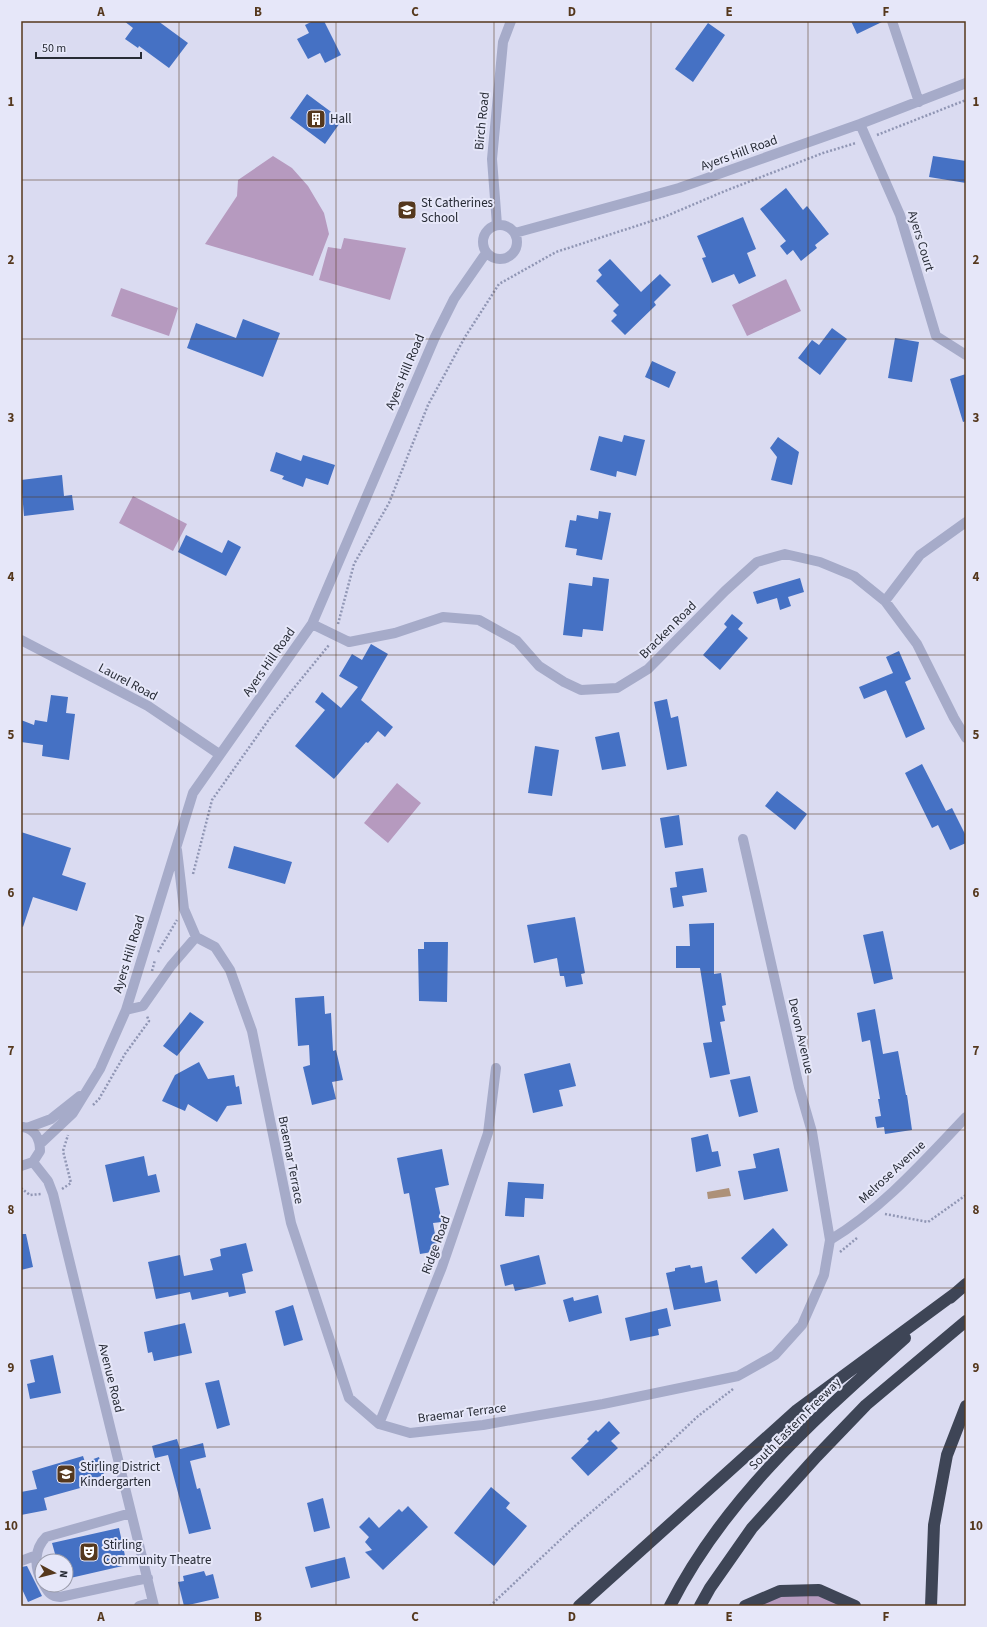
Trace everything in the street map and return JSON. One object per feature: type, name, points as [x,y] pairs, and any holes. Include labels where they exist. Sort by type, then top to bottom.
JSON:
[{"type":"highway","name":"South Eastern Freeway","points":[[670,1606],[682,1583],[731,1510],[785,1449],[966,1284]]},
{"type":"highway","points":[[579,1606],[797,1410],[956,1292]]},
{"type":"highway","points":[[700,1606],[710,1588],[752,1528],[810,1464],[866,1405],[966,1321]]},
{"type":"highway","points":[[931,1606],[934,1525],[947,1455],[966,1406]]},
{"type":"highway","points":[[745,1606],[780,1591],[819,1590],[855,1606]]},
{"type":"street","name":"Birch Road","points":[[497,225],[492,159],[503,42],[511,21]]},
{"type":"street","points":[[892,21],[919,102]]},
{"type":"street","name":"Ayers Hill Road","points":[[515,233],[679,188],[860,124],[966,83]]},
{"type":"street","name":"Ayers Court","points":[[860,124],[900,215],[936,336],[966,355]]},
{"type":"street","points":[[497,225],[507,226],[515,233],[517,244],[516,250],[508,258],[496,259],[486,253],[482,242],[483,236],[491,227],[497,225]]},
{"type":"street","name":"Ayers Hill Road","points":[[40,1144],[73,1113],[100,1069],[126,1010],[193,792],[312,624],[435,337],[454,299],[486,253]]},
{"type":"street","points":[[885,601],[920,555],[966,522]]},
{"type":"street","name":"Bracken Road","points":[[312,624],[335,637],[349,642],[395,633],[443,617],[479,620],[517,641],[539,666],[564,682],[581,690],[617,688],[648,669],[725,591],[757,562],[785,554],[820,562],[854,576],[885,601],[917,644],[954,718],[966,738]]},
{"type":"street","name":"Laurel Road","points":[[21,640],[148,706],[219,754]]},
{"type":"street","name":"Devon Avenue","points":[[743,839],[799,1087],[812,1132],[830,1240]]},
{"type":"street","points":[[126,1010],[143,1006],[171,966],[196,937],[184,909],[176,846]]},
{"type":"street","name":"Braemar Terrace","points":[[196,937],[215,947],[230,970],[252,1031],[291,1224],[349,1398],[379,1424],[410,1433],[483,1425],[602,1404],[738,1376],[775,1356],[802,1325],[824,1275],[830,1240]]},
{"type":"street","name":"Ridge Road","points":[[379,1424],[442,1267],[488,1133],[496,1068]]},
{"type":"street","name":"Ayers Hill Road","points":[[24,1127],[51,1119],[88,1089]]},
{"type":"street","name":"Melrose Avenue","points":[[830,1240],[843,1232],[883,1200],[920,1165],[966,1117]]},
{"type":"street","points":[[21,1166],[33,1162],[40,1151],[40,1144],[33,1131],[24,1127]]},
{"type":"street","name":"Avenue Road","points":[[33,1162],[45,1176],[53,1194],[154,1604]]},
{"type":"street","points":[[38,1553],[41,1541],[46,1537],[131,1513]]},
{"type":"street","points":[[21,1561],[34,1556]]},
{"type":"street","points":[[48,1593],[52,1596],[60,1597],[148,1578]]},
{"type":"street","points":[[140,1606],[154,1604]]},
{"type":"path","points":[[192,878],[212,800],[272,715],[335,637],[354,564],[390,503],[428,405],[465,338],[499,284],[556,252],[664,216],[816,156],[867,139],[966,100]]},
{"type":"path","points":[[150,978],[158,951],[184,909]]},
{"type":"path","points":[[90,1108],[99,1099],[125,1054],[149,1021],[143,1006]]},
{"type":"path","points":[[21,1188],[30,1195],[53,1194],[71,1183],[63,1152],[69,1134]]},
{"type":"path","points":[[880,1218],[886,1214],[928,1222],[966,1195]]},
{"type":"path","points":[[840,1251],[863,1233]]},
{"type":"path","points":[[490,1606],[575,1526],[645,1466],[697,1417],[735,1388]]},
{"type":"shaded area","points":[[273,156],[292,168],[308,186],[324,213],[329,234],[313,276],[205,244],[237,196],[238,180]]},
{"type":"shaded area","points":[[344,238],[406,248],[390,300],[319,280],[328,247],[341,249]]},
{"type":"shaded area","points":[[786,279],[801,311],[747,336],[732,305]]},
{"type":"shaded area","points":[[121,288],[178,308],[169,336],[111,316]]},
{"type":"shaded area","points":[[133,496],[187,524],[173,551],[119,523]]},
{"type":"shaded area","points":[[397,783],[421,803],[388,843],[364,823]]},
{"type":"shaded area","points":[[729,1188],[731,1196],[708,1199],[707,1192]]},
{"type":"shaded area","points":[[819,1590],[855,1606],[745,1606],[780,1591]]},
{"type":"building","points":[[124,21],[158,21],[188,43],[169,68],[139,46],[138,48],[125,39],[133,28]]},
{"type":"building","points":[[313,21],[324,21],[341,55],[325,63],[320,53],[308,59],[297,39],[309,33],[305,25]]},
{"type":"building","points":[[851,21],[884,21],[857,34]]},
{"type":"building","points":[[708,23],[725,35],[693,82],[675,69]]},
{"type":"building","name":"Hall","points":[[307,94],[342,120],[325,144],[290,118]]},
{"type":"building","points":[[933,156],[966,161],[966,183],[929,177]]},
{"type":"building","points":[[786,188],[803,210],[807,206],[829,234],[815,245],[817,248],[801,261],[793,250],[787,255],[780,246],[786,241],[760,209]]},
{"type":"building","points":[[743,217],[756,249],[747,253],[756,276],[739,284],[734,274],[712,283],[702,258],[706,257],[697,236]]},
{"type":"building","points":[[610,259],[641,292],[660,274],[671,285],[654,302],[656,305],[625,335],[611,321],[617,315],[613,311],[619,305],[596,281],[602,275],[598,270]]},
{"type":"building","points":[[243,319],[280,333],[263,377],[187,348],[196,323],[236,338]]},
{"type":"building","points":[[832,328],[847,339],[820,375],[798,358],[812,340],[819,345]]},
{"type":"building","points":[[895,338],[919,342],[912,382],[888,378]]},
{"type":"building","points":[[652,361],[676,372],[669,388],[645,377]]},
{"type":"building","points":[[966,374],[966,421],[963,422],[950,379]]},
{"type":"building","points":[[624,435],[645,440],[636,476],[617,471],[616,477],[590,470],[599,436],[622,442]]},
{"type":"building","points":[[778,437],[799,452],[792,485],[771,480],[777,457],[770,448]]},
{"type":"building","points":[[276,452],[301,461],[303,455],[335,465],[328,485],[306,478],[303,487],[282,479],[284,476],[270,471]]},
{"type":"building","points":[[62,475],[64,496],[72,495],[74,510],[24,516],[21,480]]},
{"type":"building","points":[[599,511],[611,513],[602,560],[576,555],[577,549],[565,547],[570,520],[576,521],[577,515],[598,519]]},
{"type":"building","points":[[186,535],[222,553],[228,540],[241,547],[226,576],[178,552]]},
{"type":"building","points":[[593,577],[609,579],[603,631],[583,629],[582,637],[563,635],[569,583],[592,586]]},
{"type":"building","points":[[800,578],[804,592],[788,597],[791,606],[780,610],[777,598],[757,604],[753,592]]},
{"type":"building","points":[[732,614],[743,623],[738,629],[748,638],[720,670],[703,655],[727,627],[724,624]]},
{"type":"building","points":[[371,644],[388,654],[361,700],[393,727],[385,737],[378,731],[368,743],[366,742],[334,779],[295,746],[325,710],[315,702],[322,692],[341,708],[358,687],[339,676],[352,654],[362,660]]},
{"type":"building","points":[[899,651],[911,679],[905,682],[925,729],[906,738],[886,690],[864,699],[859,687],[893,673],[886,657]]},
{"type":"building","points":[[51,695],[68,697],[66,713],[75,714],[69,760],[42,756],[43,745],[21,742],[21,720],[34,725],[35,720],[47,722]]},
{"type":"building","points":[[667,699],[671,718],[678,716],[687,766],[667,770],[654,702]]},
{"type":"building","points":[[619,732],[626,766],[602,770],[595,737]]},
{"type":"building","points":[[535,746],[559,750],[552,796],[528,793]]},
{"type":"building","points":[[922,764],[946,811],[952,808],[966,836],[966,843],[950,850],[938,825],[932,828],[905,773]]},
{"type":"building","points":[[777,791],[807,814],[795,830],[765,806]]},
{"type":"building","points":[[679,815],[683,845],[665,848],[660,818]]},
{"type":"building","points":[[21,832],[71,848],[62,875],[86,883],[77,911],[33,897],[23,927],[21,926]]},
{"type":"building","points":[[234,846],[292,862],[285,884],[228,868]]},
{"type":"building","points":[[703,868],[707,892],[682,896],[684,906],[673,908],[670,888],[677,887],[675,872]]},
{"type":"building","points":[[575,917],[585,973],[581,974],[583,984],[566,987],[564,976],[560,976],[557,958],[534,963],[527,925]]},
{"type":"building","points":[[714,923],[714,974],[721,973],[726,1005],[722,1006],[725,1021],[720,1022],[730,1074],[710,1078],[703,1043],[712,1042],[700,968],[676,968],[676,946],[690,946],[689,924]]},
{"type":"building","points":[[883,931],[893,979],[874,984],[863,935]]},
{"type":"building","points":[[424,942],[448,942],[447,1002],[419,1001],[418,949],[424,949]]},
{"type":"building","points":[[324,996],[325,1014],[331,1013],[333,1051],[336,1050],[343,1080],[332,1082],[336,1099],[312,1105],[303,1067],[310,1065],[309,1045],[298,1046],[295,998]]},
{"type":"building","points":[[875,1009],[883,1054],[898,1051],[912,1130],[885,1134],[884,1127],[877,1128],[875,1117],[881,1116],[878,1099],[880,1099],[870,1040],[862,1042],[857,1013]]},
{"type":"building","points":[[190,1012],[204,1022],[177,1056],[163,1046]]},
{"type":"building","points":[[199,1062],[208,1079],[234,1075],[236,1087],[239,1086],[242,1104],[227,1106],[217,1122],[188,1104],[185,1111],[162,1101],[175,1075]]},
{"type":"building","points":[[570,1063],[576,1086],[559,1090],[563,1106],[533,1113],[524,1074]]},
{"type":"building","points":[[750,1076],[758,1112],[739,1117],[730,1080]]},
{"type":"building","points":[[708,1134],[712,1152],[718,1151],[721,1166],[696,1172],[691,1138]]},
{"type":"building","points":[[779,1148],[788,1191],[744,1200],[738,1171],[756,1168],[753,1154]]},
{"type":"building","points":[[442,1149],[449,1185],[435,1188],[442,1222],[433,1223],[438,1251],[420,1254],[409,1193],[404,1194],[397,1158]]},
{"type":"building","points":[[144,1156],[148,1176],[156,1174],[160,1192],[113,1202],[105,1165]]},
{"type":"building","points":[[508,1182],[544,1184],[543,1199],[525,1198],[524,1217],[505,1216]]},
{"type":"building","points":[[773,1228],[788,1245],[756,1274],[741,1258]]},
{"type":"building","points":[[21,1234],[26,1234],[33,1267],[21,1270]]},
{"type":"building","points":[[246,1243],[253,1271],[242,1274],[246,1293],[229,1297],[228,1292],[192,1300],[190,1292],[156,1299],[148,1262],[180,1255],[184,1276],[213,1270],[210,1259],[221,1256],[220,1249]]},
{"type":"building","points":[[539,1255],[546,1284],[515,1291],[513,1284],[505,1286],[500,1265]]},
{"type":"building","points":[[690,1265],[691,1268],[702,1266],[705,1283],[717,1280],[721,1301],[674,1310],[666,1273],[675,1271],[675,1268]]},
{"type":"building","points":[[598,1295],[602,1313],[569,1322],[563,1300],[573,1297],[574,1301]]},
{"type":"building","points":[[293,1305],[303,1340],[284,1346],[275,1311]]},
{"type":"building","points":[[667,1308],[671,1326],[658,1329],[659,1335],[630,1341],[625,1318]]},
{"type":"building","points":[[185,1323],[192,1353],[154,1361],[152,1352],[148,1353],[144,1332]]},
{"type":"building","points":[[53,1355],[61,1393],[30,1399],[27,1384],[35,1382],[30,1360]]},
{"type":"building","points":[[219,1380],[230,1425],[217,1429],[205,1383]]},
{"type":"building","points":[[609,1421],[620,1433],[611,1441],[618,1448],[588,1476],[571,1458],[589,1441],[587,1439],[596,1430],[598,1432]]},
{"type":"building","points":[[177,1439],[180,1449],[203,1443],[206,1457],[190,1461],[197,1489],[200,1488],[211,1529],[189,1534],[168,1455],[155,1458],[152,1446]]},
{"type":"building","points":[[83,1456],[85,1462],[99,1457],[104,1475],[89,1480],[91,1485],[44,1498],[47,1510],[21,1515],[21,1492],[37,1489],[32,1471]]},
{"type":"building","points":[[491,1487],[510,1503],[506,1508],[527,1526],[494,1566],[454,1533]]},
{"type":"building","points":[[323,1498],[330,1528],[314,1532],[307,1503]]},
{"type":"building","points":[[408,1506],[428,1527],[383,1570],[365,1552],[372,1550],[365,1542],[369,1537],[359,1527],[369,1517],[379,1528],[399,1509],[402,1512]]},
{"type":"building","name":"Stirling Community Theatre","points":[[119,1528],[127,1565],[74,1577],[74,1553],[55,1553],[52,1543]]},
{"type":"building","points":[[345,1557],[350,1578],[311,1588],[305,1567]]},
{"type":"building","points":[[27,1566],[34,1580],[34,1593],[40,1593],[42,1596],[28,1602],[21,1587],[21,1567]]},
{"type":"building","points":[[204,1571],[206,1576],[213,1574],[219,1598],[184,1606],[178,1582],[184,1581],[183,1576]]},
{"type":"place","name":"Hall","points":[[316,119]]},
{"type":"place","name":"St Catherines School","points":[[407,210]]},
{"type":"place","name":"Stirling District Kindergarten","points":[[66,1474]]},
{"type":"place","name":"Stirling Community Theatre","points":[[89,1552]]}]
